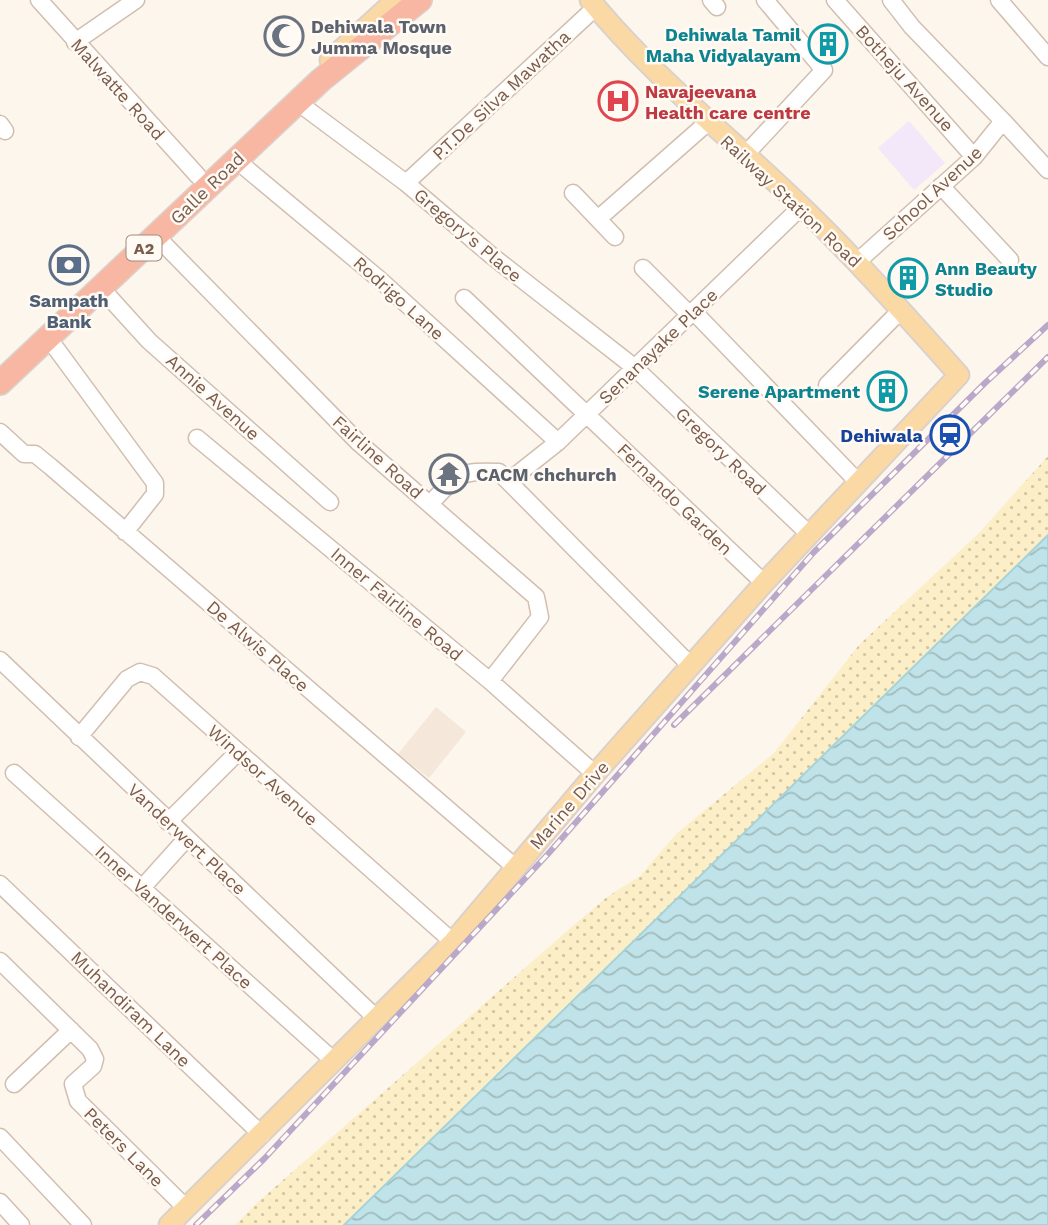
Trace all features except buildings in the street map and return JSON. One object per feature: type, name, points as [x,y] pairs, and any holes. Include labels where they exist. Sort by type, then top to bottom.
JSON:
[{"type":"highway","name":"Galle Road","points":[[0,383],[47,335],[156,236],[319,78],[407,0]]},
{"type":"highway","name":"Galle Road","points":[[319,78],[420,0]]},
{"type":"highway","name":"Galle Road","points":[[0,361],[198,176],[291,106]]},
{"type":"main road","points":[[291,106],[396,0]]},
{"type":"main road","points":[[291,106],[429,0]]},
{"type":"main road","name":"Railway Station Road","points":[[593,3],[707,123],[801,206],[857,262],[959,375]]},
{"type":"main road","name":"Marine Drive","points":[[169,1225],[453,942],[595,774],[764,583],[959,375]]},
{"type":"street","name":"Malwatte Road","points":[[39,0],[198,176]]},
{"type":"street","points":[[75,42],[136,0]]},
{"type":"street","points":[[744,156],[824,70],[765,0]]},
{"type":"street","name":"Botheju Avenue","points":[[835,0],[974,157]]},
{"type":"street","points":[[891,0],[912,27],[1048,170]]},
{"type":"street","points":[[999,0],[1048,57]]},
{"type":"street","name":"P.T.De Silva Mawatha","points":[[406,183],[593,3]]},
{"type":"street","name":"Gregory's Place","points":[[291,106],[406,183],[492,256],[634,367]]},
{"type":"street","name":"School Avenue","points":[[857,262],[974,157],[1003,121]]},
{"type":"street","points":[[599,218],[707,123]]},
{"type":"street","name":"Rodrigo Lane","points":[[235,159],[379,279],[558,442]]},
{"type":"street","points":[[942,186],[1010,260]]},
{"type":"street","points":[[573,192],[615,237]]},
{"type":"street","name":"Senanayake Place","points":[[510,480],[587,415],[801,206]]},
{"type":"street","name":"Fairline Road","points":[[156,236],[358,442],[536,597],[541,606],[540,617],[490,681]]},
{"type":"street","points":[[643,268],[692,313],[858,482]]},
{"type":"street","name":"Annie Avenue","points":[[100,287],[149,341],[330,502]]},
{"type":"street","name":"Fernando Garden","points":[[464,298],[764,583]]},
{"type":"street","points":[[827,385],[901,310]]},
{"type":"street","points":[[47,335],[155,483],[155,494],[125,532]]},
{"type":"street","name":"Gregory Road","points":[[634,367],[809,534]]},
{"type":"street","name":"De Alwis Place","points":[[0,432],[24,454],[35,454],[515,867]]},
{"type":"street","name":"Inner Fairline Road","points":[[197,438],[490,681],[595,774]]},
{"type":"street","points":[[430,504],[453,479],[470,471],[499,472],[510,480],[691,666]]},
{"type":"street","name":"Vanderwert Place","points":[[0,660],[375,1017]]},
{"type":"street","name":"Windsor Avenue","points":[[79,737],[127,679],[140,671],[153,676],[453,942]]},
{"type":"street","points":[[168,822],[237,753]]},
{"type":"street","name":"Inner Vanderwert Place","points":[[14,773],[334,1061]]},
{"type":"street","points":[[142,888],[186,839]]},
{"type":"street","name":"Muhandiram Lane","points":[[0,884],[262,1135]]},
{"type":"street","name":"Peters Lane","points":[[0,961],[71,1030],[95,1059],[93,1066],[74,1084],[78,1101],[186,1208]]},
{"type":"street","points":[[14,1084],[71,1030]]},
{"type":"street","points":[[0,1137],[83,1225]]},
{"type":"street","points":[[0,1202],[21,1225]]},
{"type":"shaded area","points":[[909,121],[945,163],[914,190],[878,148]]},
{"type":"shaded area","points":[[436,707],[466,732],[429,778],[398,754]]},
{"type":"sand","points":[[1048,456],[1048,535],[344,1225],[235,1225],[574,925],[607,897],[640,876],[676,834],[774,753],[859,645],[979,533]]},
{"type":"water","points":[[1048,535],[1048,1225],[344,1225]]},
{"type":"railway","points":[[196,1225],[264,1159],[548,854],[814,552],[985,383],[1048,325]]},
{"type":"railway","points":[[674,725],[1048,357]]},
{"type":"place","name":"Dehiwala Town Jumma Mosque","points":[[284,36]]},
{"type":"place","name":"Dehiwala Tamil Maha Vidyalayam","points":[[828,44]]},
{"type":"place","name":"Navajeevana Health care centre","points":[[618,101]]},
{"type":"place","name":"Sampath Bank","points":[[69,265]]},
{"type":"place","name":"Ann Beauty Studio","points":[[908,278]]},
{"type":"place","name":"Serene Apartment","points":[[887,391]]},
{"type":"place","name":"Dehiwala","points":[[950,435]]},
{"type":"place","name":"CACM chchurch","points":[[449,474]]}]
